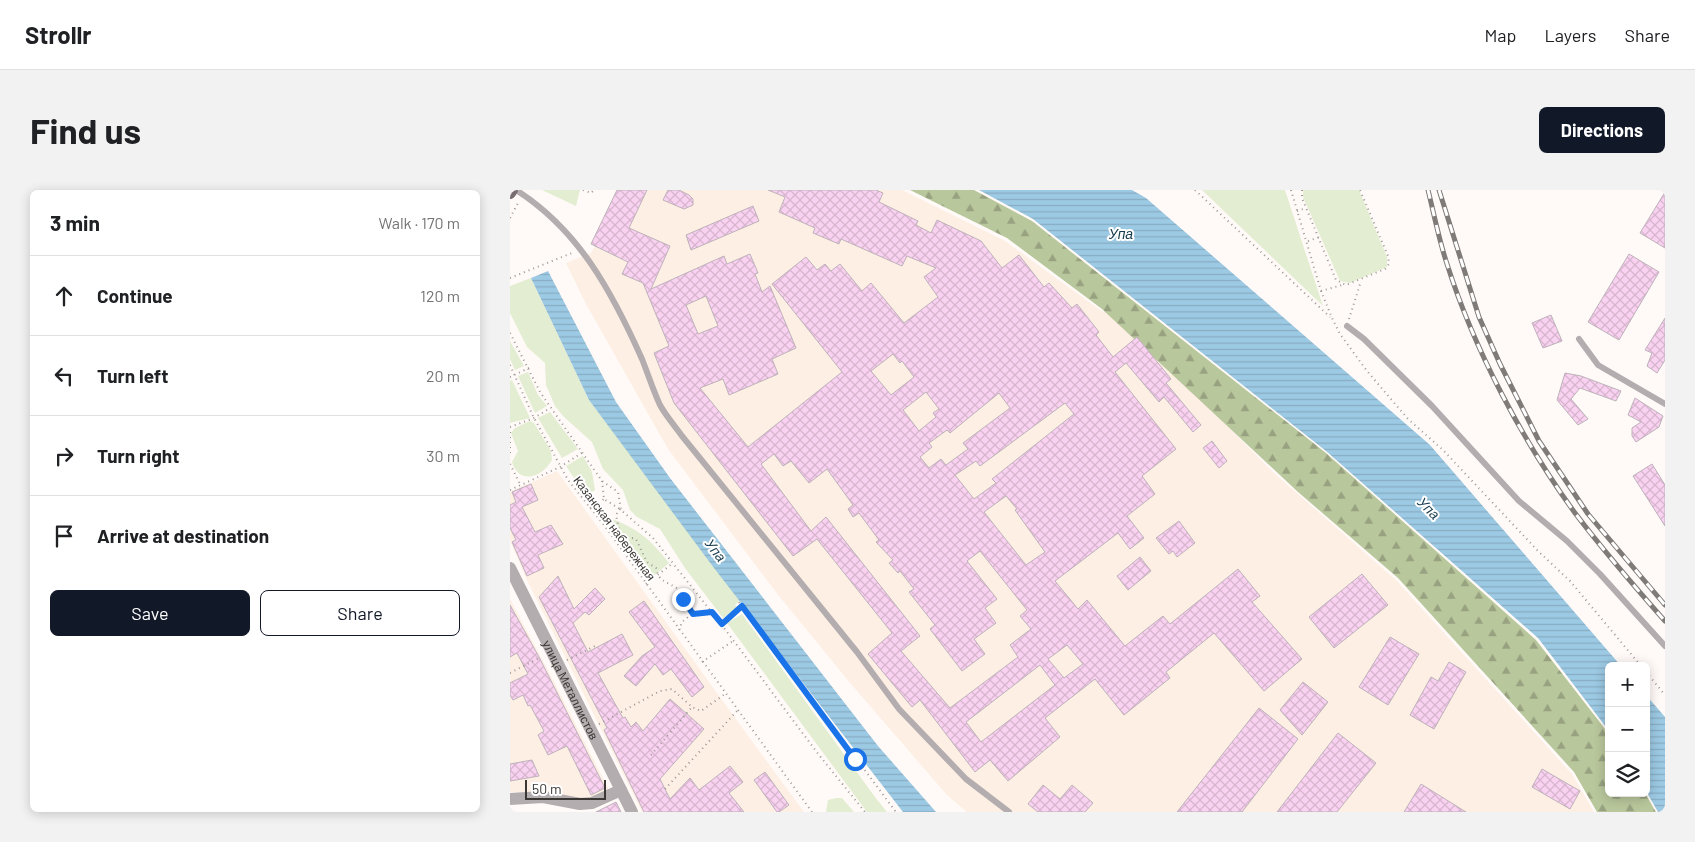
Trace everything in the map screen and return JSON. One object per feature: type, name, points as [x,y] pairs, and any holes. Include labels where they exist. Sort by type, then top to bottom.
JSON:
[{"type":"street","name":"улица Металлистов","points":[[510,568],[632,812]]},
{"type":"street","points":[[510,799],[543,797],[580,804],[592,803],[621,790]]},
{"type":"lane","points":[[516,190],[540,207],[586,255],[642,358],[661,406],[682,436],[857,652],[899,709],[966,779],[1009,812]]},
{"type":"lane","points":[[1347,326],[1364,339],[1432,406],[1520,501],[1593,567],[1665,646]]},
{"type":"lane","points":[[1579,339],[1598,365],[1665,404]]},
{"type":"path","points":[[584,190],[591,194],[594,190]]},
{"type":"path","points":[[1195,190],[1332,318]]},
{"type":"path","points":[[1291,190],[1321,291],[1332,318],[1340,334],[1367,371],[1408,419],[1443,450],[1538,551],[1570,581],[1638,662]]},
{"type":"path","points":[[1302,190],[1302,198],[1336,280],[1342,285]]},
{"type":"path","points":[[1321,291],[1361,280],[1385,269],[1389,264],[1388,256],[1360,190]]},
{"type":"path","points":[[510,218],[514,194]]},
{"type":"path","points":[[1297,211],[1306,208]]},
{"type":"path","points":[[1307,242],[1319,237]]},
{"type":"path","points":[[510,278],[563,256]]},
{"type":"path","points":[[1340,334],[1347,326],[1361,280]]},
{"type":"path","points":[[510,333],[540,392],[584,452],[602,481],[618,492],[620,510],[616,515],[620,535],[636,539],[647,562],[656,568],[658,577],[663,583],[681,592],[693,614]]},
{"type":"path","name":"Казанская набережная","points":[[510,364],[534,418],[568,480],[812,812]]},
{"type":"path","points":[[510,377],[528,368]]},
{"type":"path","points":[[510,427],[534,418],[551,407]]},
{"type":"path","points":[[510,432],[512,452],[510,455]]},
{"type":"path","points":[[510,490],[584,452]]},
{"type":"path","points":[[510,464],[521,485]]},
{"type":"path","points":[[602,481],[604,499],[653,538],[722,624],[819,755],[865,812]]},
{"type":"path","points":[[590,508],[604,499]]},
{"type":"path","points":[[646,584],[658,577],[673,563]]},
{"type":"path","points":[[739,602],[896,812]]},
{"type":"path","points":[[722,624],[742,606]]},
{"type":"path","points":[[679,630],[682,622],[693,614],[712,612]]},
{"type":"path","points":[[702,662],[734,640]]},
{"type":"path","points":[[559,665],[595,646]]},
{"type":"path","points":[[510,673],[552,651]]},
{"type":"path","points":[[1650,677],[1665,695]]},
{"type":"path","points":[[591,728],[660,691],[672,689],[692,707],[702,711],[725,694]]},
{"type":"path","points":[[651,755],[692,707]]},
{"type":"path","points":[[665,789],[737,711]]},
{"type":"shaded area","points":[[617,190],[902,190],[1005,241],[1100,310],[1120,318],[1275,474],[1396,580],[1572,774],[1594,812],[967,812],[947,795],[851,684],[779,596],[668,449],[586,304],[566,263],[591,253],[595,246],[591,244]]},
{"type":"shaded area","points":[[557,471],[804,812],[642,812],[525,576],[510,540],[510,492]]},
{"type":"shaded area","points":[[510,599],[610,792],[594,797],[570,799],[541,793],[510,792]]},
{"type":"green space","points":[[542,190],[580,190],[576,206]]},
{"type":"green space","points":[[910,190],[974,190],[1032,221],[1326,453],[1536,640],[1605,729],[1605,797],[1647,797],[1656,812],[1597,812],[1574,772],[1398,578],[1298,492],[1102,309],[1007,238]]},
{"type":"green space","points":[[1202,190],[1285,190],[1323,306]]},
{"type":"green space","points":[[1303,190],[1359,190],[1387,257],[1387,267],[1350,283],[1340,281],[1303,197]]},
{"type":"green space","points":[[531,278],[589,400],[740,600],[735,605],[738,608],[723,618],[685,568],[660,529],[637,517],[630,510],[623,490],[603,469],[592,442],[564,417],[555,406],[546,385],[545,363],[527,347],[510,313],[510,286]]},
{"type":"green space","points":[[510,341],[524,366],[515,370],[510,359]]},
{"type":"green space","points":[[528,372],[538,395],[547,406],[535,413],[518,376]]},
{"type":"green space","points":[[512,380],[530,418],[510,423],[510,381]]},
{"type":"green space","points":[[550,412],[578,449],[562,458],[538,418]]},
{"type":"green space","points":[[530,421],[534,423],[551,451],[552,460],[537,475],[525,476],[515,469],[512,462],[518,451],[511,433],[515,428]]},
{"type":"green space","points":[[583,456],[592,472],[595,490],[586,496],[566,466]]},
{"type":"green space","points":[[600,515],[631,527],[647,539],[669,563],[650,579],[638,559]]},
{"type":"green space","points":[[742,614],[887,812],[867,812],[727,623]]},
{"type":"green space","points":[[842,798],[854,812],[826,812],[828,800]]},
{"type":"water","name":"Упа","points":[[979,190],[1132,190],[1146,198],[1430,445],[1618,662],[1605,662],[1605,726],[1538,638],[1326,451],[1033,219]]},
{"type":"water","name":"Упа","points":[[548,271],[616,402],[670,478],[878,746],[936,812],[903,812],[714,568],[589,400],[531,278]]},
{"type":"water","points":[[1650,700],[1665,717],[1665,812],[1658,812],[1649,797]]},
{"type":"building","points":[[617,190],[647,190],[629,228],[670,246],[651,289],[724,256],[727,264],[750,254],[758,273],[755,274],[762,292],[770,286],[796,348],[772,359],[778,374],[729,395],[723,379],[700,388],[748,447],[842,372],[772,284],[806,257],[817,270],[825,264],[831,271],[840,264],[862,291],[871,283],[904,323],[938,297],[924,277],[936,268],[907,256],[902,266],[841,239],[839,244],[813,233],[815,228],[779,212],[785,197],[768,190],[876,190],[883,193],[879,202],[918,221],[916,225],[931,233],[937,220],[981,241],[1002,268],[1019,255],[1044,287],[1049,283],[1072,308],[1077,304],[1099,332],[1096,335],[1113,357],[1137,337],[1171,379],[1166,383],[1201,425],[1193,432],[1164,397],[1159,402],[1126,363],[1115,372],[1176,449],[1142,476],[1155,494],[1127,516],[1144,538],[1130,549],[1118,533],[1055,581],[1078,609],[1087,600],[1125,646],[1163,616],[1170,624],[1238,569],[1260,596],[1252,602],[1302,659],[1264,691],[1214,633],[1166,672],[1170,678],[1124,715],[1095,679],[1045,718],[1060,737],[1008,781],[990,760],[975,772],[920,700],[912,707],[868,654],[892,633],[817,539],[793,556],[674,403],[654,353],[669,346],[643,283],[622,274],[628,262],[591,244]],"holes":[[[706,296],[718,326],[698,334],[686,305]],[[893,354],[900,363],[902,361],[914,377],[891,395],[871,371]],[[926,392],[939,409],[933,413],[936,417],[919,431],[903,410]],[[999,393],[1010,408],[963,443],[968,449],[946,465],[941,459],[929,468],[920,457],[932,447],[929,443],[947,430],[950,433]],[[1065,403],[1074,414],[992,479],[996,483],[974,499],[955,475],[976,461],[980,466]],[[774,454],[783,466],[791,461],[809,483],[827,469],[853,505],[848,509],[853,517],[859,513],[879,540],[876,542],[893,560],[889,563],[898,573],[900,571],[914,589],[909,592],[935,625],[930,629],[962,671],[985,654],[974,639],[996,623],[985,608],[997,599],[967,561],[980,551],[1027,610],[1020,616],[1031,629],[1010,645],[1018,657],[950,708],[901,651],[920,636],[826,517],[811,531],[761,464]],[[1006,496],[1017,509],[1015,510],[1045,552],[1026,565],[984,512]],[[1067,645],[1083,664],[1064,678],[1048,659]],[[1040,665],[1055,685],[981,742],[966,722]]]},
{"type":"building","points":[[668,190],[679,190],[689,195],[693,199],[693,205],[684,209],[663,200]]},
{"type":"building","points":[[1665,192],[1665,248],[1640,233]]},
{"type":"building","points":[[753,206],[759,221],[691,250],[686,235]]},
{"type":"building","points":[[1629,254],[1659,272],[1619,340],[1588,322]]},
{"type":"building","points":[[1551,315],[1562,341],[1543,348],[1532,323]]},
{"type":"building","points":[[1665,318],[1665,360],[1657,373],[1647,366],[1652,353],[1645,350]]},
{"type":"building","points":[[1565,373],[1581,376],[1621,391],[1616,401],[1580,388],[1571,399],[1588,419],[1578,425],[1557,400]]},
{"type":"building","points":[[1635,398],[1663,416],[1659,427],[1636,442],[1632,436],[1632,428],[1641,422],[1628,415]]},
{"type":"building","points":[[1212,441],[1227,461],[1219,468],[1203,448]]},
{"type":"building","points":[[1652,464],[1665,485],[1665,526],[1633,476]]},
{"type":"building","points":[[531,484],[538,500],[522,507],[535,532],[551,525],[563,544],[538,555],[544,568],[527,576],[512,542],[516,540],[510,528],[510,505],[516,502],[512,492]]},
{"type":"building","points":[[1179,521],[1195,543],[1177,557],[1173,551],[1169,554],[1156,538]]},
{"type":"building","points":[[1140,557],[1151,571],[1128,590],[1117,576]]},
{"type":"building","points":[[1362,574],[1388,605],[1334,648],[1309,617]]},
{"type":"building","points":[[558,576],[574,609],[595,588],[605,599],[589,615],[585,612],[573,623],[588,652],[622,634],[633,655],[598,673],[623,718],[625,717],[631,727],[636,722],[643,731],[670,699],[704,729],[660,779],[670,799],[690,778],[699,790],[730,766],[743,782],[729,793],[744,812],[644,812],[604,730],[607,728],[539,597]]},
{"type":"building","points":[[644,601],[704,687],[692,697],[671,669],[663,675],[655,664],[636,686],[624,676],[642,656],[655,647],[629,612]]},
{"type":"building","points":[[510,605],[539,657],[605,788],[591,795],[567,746],[548,755],[538,735],[544,731],[530,705],[528,706],[523,695],[513,700],[510,695],[510,683],[528,674],[517,653],[510,657]]},
{"type":"building","points":[[1390,637],[1419,654],[1388,705],[1359,687]]},
{"type":"building","points":[[1449,662],[1466,672],[1434,729],[1410,715],[1431,677],[1438,681]]},
{"type":"building","points":[[1303,682],[1328,702],[1302,735],[1280,710]]},
{"type":"building","points":[[1259,708],[1298,739],[1242,812],[1177,812]]},
{"type":"building","points":[[1338,733],[1376,763],[1337,812],[1277,812]]},
{"type":"building","points":[[532,760],[539,776],[510,781],[510,764]]},
{"type":"building","points":[[1542,769],[1580,791],[1570,809],[1532,787]]},
{"type":"building","points":[[765,772],[789,805],[779,812],[777,812],[754,780]]},
{"type":"building","points":[[1421,784],[1466,812],[1404,812]]},
{"type":"building","points":[[1043,785],[1060,799],[1072,785],[1093,803],[1085,812],[1038,812],[1028,804]]},
{"type":"building","points":[[616,802],[621,812],[596,812]]},
{"type":"railway","points":[[1428,190],[1447,264],[1458,296],[1485,361],[1518,425],[1555,485],[1575,513],[1665,621]]},
{"type":"railway","points":[[1439,190],[1479,317],[1500,364],[1539,441],[1588,514],[1665,605]]},
{"type":"route","points":[[683,599],[690,606],[693,614],[712,612],[722,624],[742,606],[855,759]]}]
